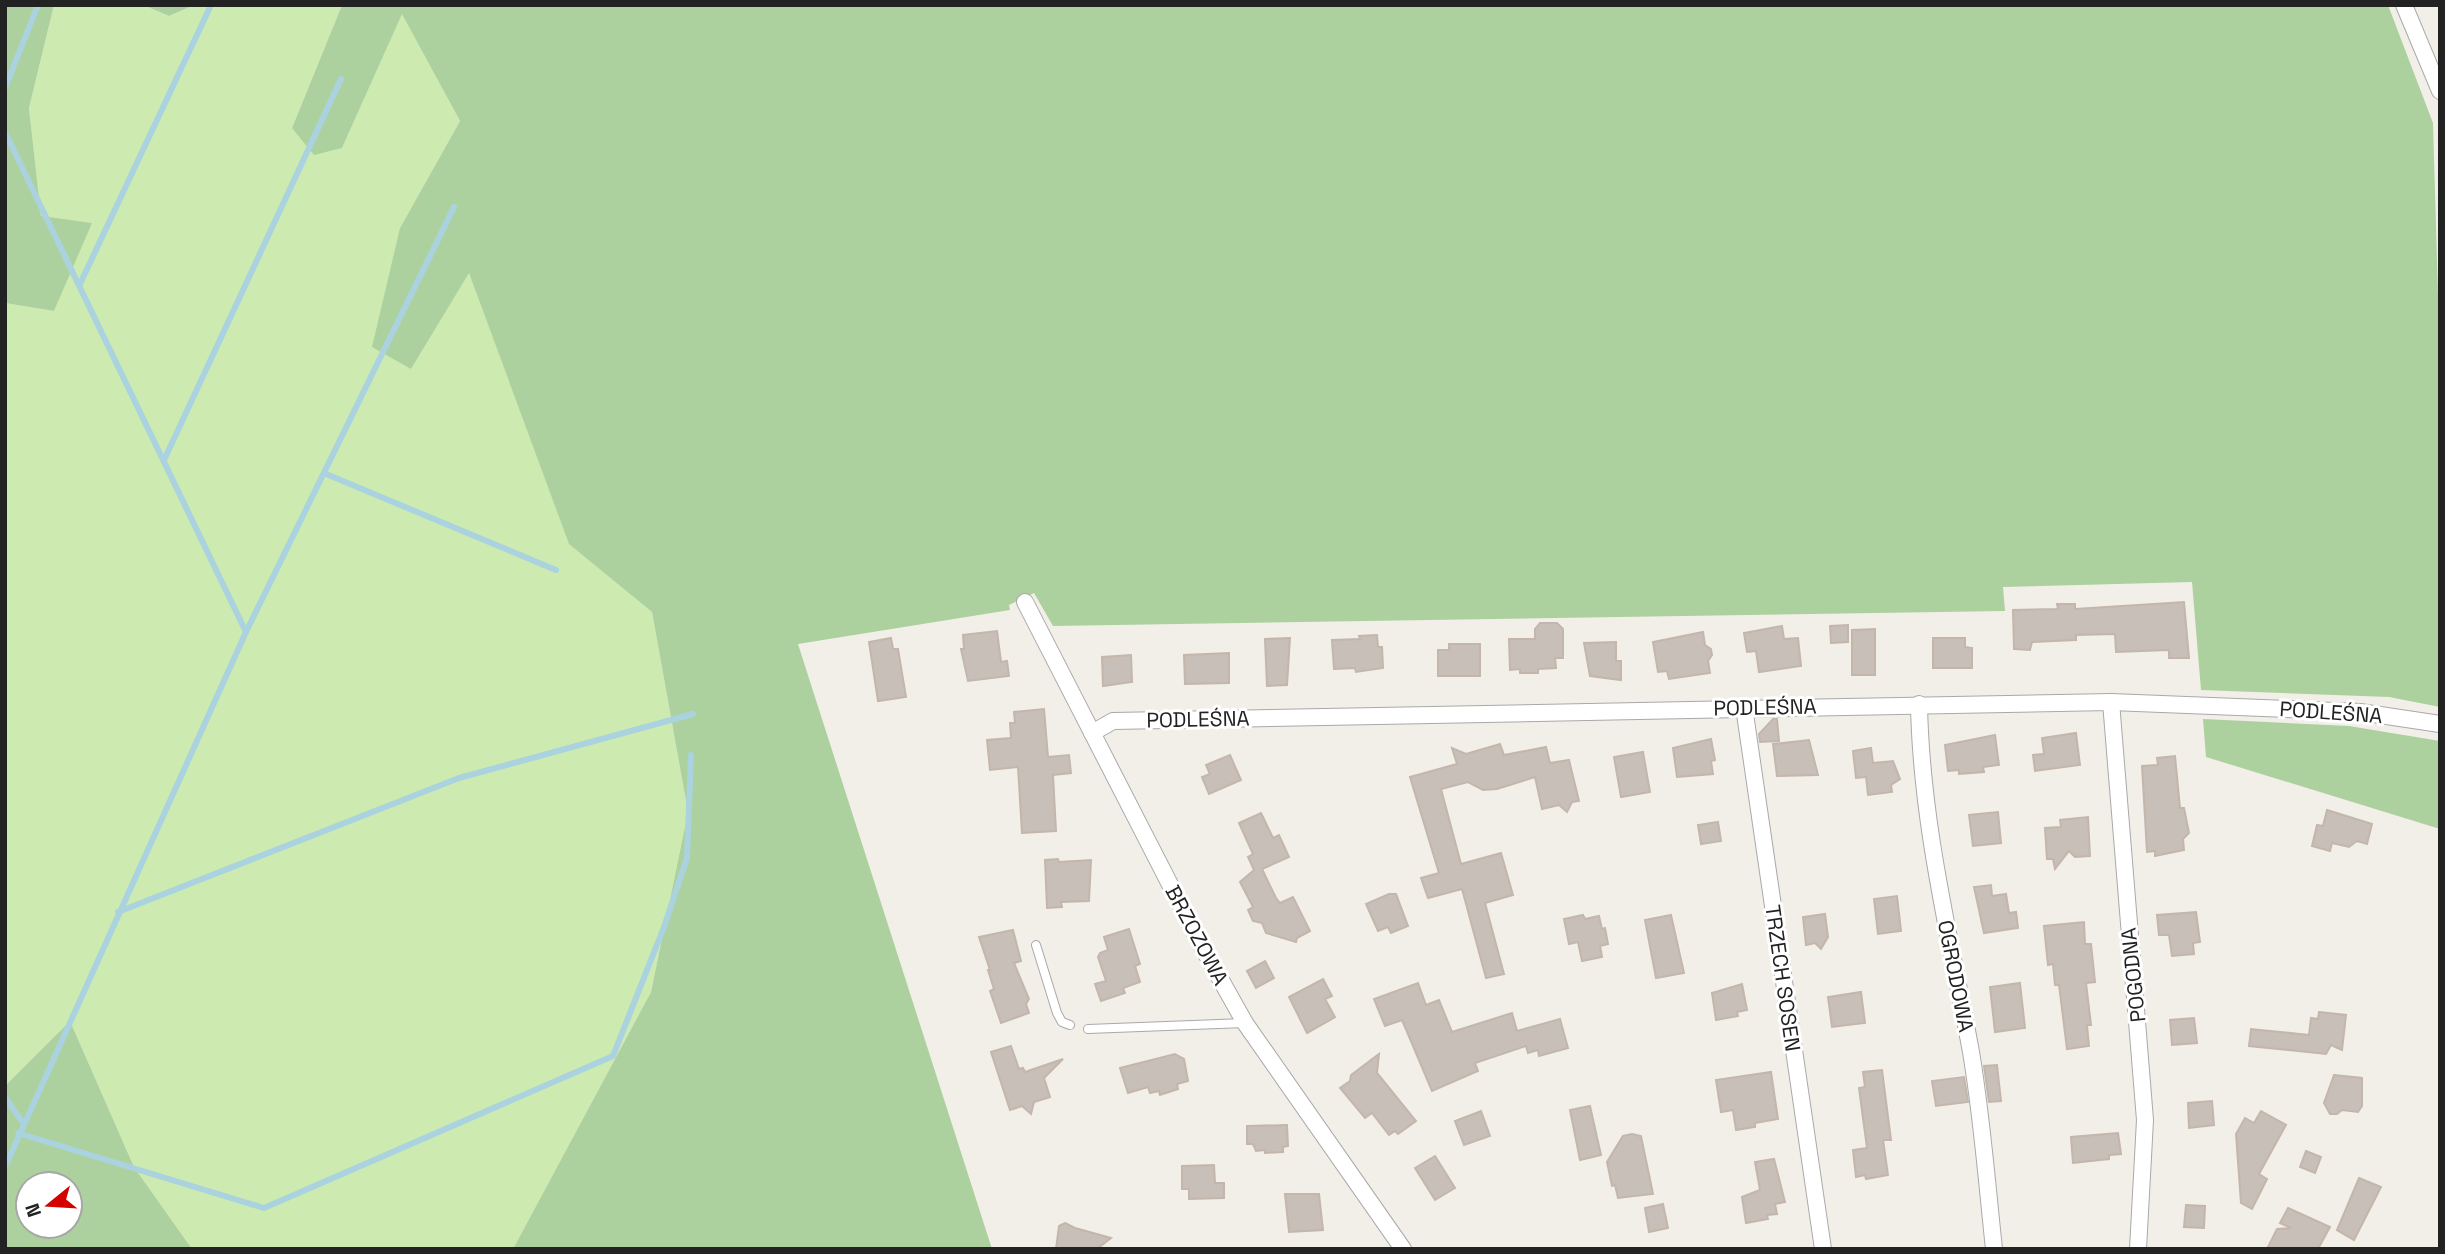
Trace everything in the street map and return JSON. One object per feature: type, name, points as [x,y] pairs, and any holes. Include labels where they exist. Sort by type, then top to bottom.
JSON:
[{"type":"street","points":[[2404,5],[2440,91]]},
{"type":"street","name":"BRZOZOWA","points":[[1025,602],[1245,1023],[1403,1249]]},
{"type":"street","name":"PODLEŚNA","points":[[1092,733],[1113,721],[2111,702],[2360,712],[2440,724]]},
{"type":"street","name":"POGODNA","points":[[2111,702],[2145,1120],[2138,1249]]},
{"type":"street","name":"OGRODOWA","points":[[1919,704],[1924,785],[1939,890],[1971,1056],[1994,1249]]},
{"type":"street","name":"TRZECH SOSEN","points":[[1744,707],[1823,1249]]},
{"type":"lane","points":[[1036,945],[1057,1013],[1062,1022],[1070,1025]]},
{"type":"lane","points":[[1088,1029],[1245,1023]]},
{"type":"green space","points":[[5,5],[54,5],[29,108],[41,216],[92,223],[54,311],[5,303]]},
{"type":"green space","points":[[54,5],[143,5],[169,16],[194,5],[342,5],[292,128],[342,148],[402,13],[460,121],[400,228],[411,369],[469,272],[569,543],[652,612],[688,812],[651,992],[513,1249],[192,1249],[134,1167],[70,1021],[5,1086],[5,303],[54,311],[91,223],[41,217],[29,108]]},
{"type":"green space","points":[[143,5],[194,5],[169,16]]},
{"type":"green space","points":[[342,5],[2388,5],[2433,123],[2440,363],[2440,707],[2389,697],[2201,690],[2192,582],[2003,587],[2005,611],[1053,626],[1034,593],[1009,605],[1010,610],[798,644],[992,1249],[513,1249],[651,992],[688,812],[652,612],[569,544],[469,273],[411,369],[372,347],[400,228],[460,121],[402,14],[342,148],[314,155],[292,128]]},
{"type":"green space","points":[[2203,719],[2349,726],[2440,741],[2440,829],[2206,757]]},
{"type":"green space","points":[[70,1021],[134,1167],[192,1249],[5,1249],[5,1086]]},
{"type":"building","points":[[2184,602],[2189,658],[2169,658],[2169,650],[2116,652],[2115,634],[2076,635],[2076,640],[2032,642],[2030,650],[2014,649],[2013,610],[2058,609],[2057,604],[2075,604],[2075,609]]},
{"type":"building","points":[[1540,623],[1557,623],[1563,629],[1563,658],[1555,658],[1556,668],[1538,669],[1538,673],[1510,670],[1509,639],[1535,639],[1535,629]]},
{"type":"building","points":[[1848,625],[1848,642],[1831,643],[1830,626]]},
{"type":"building","points":[[1782,626],[1784,639],[1798,638],[1801,666],[1759,672],[1756,651],[1747,652],[1744,633]]},
{"type":"building","points":[[1875,629],[1875,675],[1852,675],[1852,630]]},
{"type":"building","points":[[997,631],[1001,662],[1007,661],[1009,676],[968,681],[961,649],[964,649],[963,635]]},
{"type":"building","points":[[1703,632],[1705,645],[1711,649],[1712,655],[1708,661],[1710,673],[1669,679],[1667,671],[1658,672],[1653,642]]},
{"type":"building","points":[[1377,635],[1378,647],[1382,647],[1383,668],[1356,672],[1355,668],[1334,669],[1332,640]]},
{"type":"building","points":[[891,638],[893,649],[898,649],[906,697],[878,701],[869,642]]},
{"type":"building","points":[[1290,638],[1287,685],[1267,686],[1265,639]]},
{"type":"building","points":[[1933,638],[1965,638],[1965,647],[1972,648],[1972,668],[1933,668]]},
{"type":"building","points":[[1616,642],[1616,661],[1621,661],[1621,680],[1590,676],[1584,643]]},
{"type":"building","points":[[1449,644],[1480,644],[1480,676],[1438,676],[1438,650],[1449,650]]},
{"type":"building","points":[[1229,653],[1229,683],[1185,684],[1184,655]]},
{"type":"building","points":[[1131,655],[1132,682],[1103,686],[1102,657]]},
{"type":"building","points":[[1044,709],[1048,757],[1069,755],[1071,773],[1053,775],[1056,831],[1022,833],[1018,767],[990,770],[987,740],[1011,738],[1010,723],[1015,723],[1014,712]]},
{"type":"building","points":[[1773,719],[1777,719],[1779,741],[1760,742],[1759,734]]},
{"type":"building","points":[[2076,733],[2080,765],[2035,771],[2033,755],[2044,754],[2042,738]]},
{"type":"building","points":[[1995,735],[1999,765],[1983,767],[1984,772],[1959,774],[1959,770],[1948,771],[1945,745]]},
{"type":"building","points":[[1711,739],[1715,760],[1711,761],[1713,774],[1677,777],[1673,748]]},
{"type":"building","points":[[1809,740],[1818,775],[1777,776],[1773,744]]},
{"type":"building","points":[[1500,744],[1504,755],[1546,747],[1550,763],[1569,760],[1579,801],[1572,802],[1567,812],[1559,805],[1542,809],[1535,777],[1497,789],[1483,790],[1468,782],[1441,789],[1461,864],[1501,853],[1513,895],[1485,903],[1504,974],[1486,978],[1462,889],[1428,898],[1421,878],[1439,873],[1410,777],[1457,764],[1452,748],[1466,754]]},
{"type":"building","points":[[1871,748],[1873,763],[1893,761],[1900,779],[1891,785],[1892,792],[1868,795],[1866,777],[1856,778],[1853,751]]},
{"type":"building","points":[[1643,752],[1650,792],[1621,797],[1614,757]]},
{"type":"building","points":[[1230,755],[1241,780],[1209,794],[1202,777],[1210,774],[1206,765]]},
{"type":"building","points":[[2175,756],[2180,808],[2184,808],[2189,833],[2183,839],[2184,850],[2155,856],[2155,851],[2147,852],[2142,766],[2158,765],[2157,758]]},
{"type":"building","points":[[2327,810],[2372,824],[2367,844],[2357,841],[2349,847],[2332,843],[2330,851],[2312,846],[2317,825],[2323,826]]},
{"type":"building","points":[[1998,812],[2001,843],[1973,846],[1969,815]]},
{"type":"building","points":[[1261,813],[1273,838],[1279,835],[1289,857],[1262,869],[1280,903],[1293,897],[1310,931],[1297,938],[1296,942],[1266,933],[1262,923],[1253,921],[1248,910],[1253,907],[1240,882],[1254,870],[1248,857],[1253,854],[1239,823]]},
{"type":"building","points":[[2088,817],[2090,856],[2075,857],[2069,851],[2055,869],[2053,859],[2047,859],[2045,828],[2061,827],[2060,820]]},
{"type":"building","points":[[1718,822],[1721,841],[1701,844],[1698,825]]},
{"type":"building","points":[[1058,859],[1059,862],[1091,860],[1089,901],[1061,902],[1062,907],[1047,908],[1045,860]]},
{"type":"building","points":[[1991,885],[1992,896],[2006,894],[2009,913],[2016,912],[2018,928],[1984,933],[1974,887]]},
{"type":"building","points":[[1389,894],[1396,894],[1408,926],[1391,933],[1388,927],[1378,931],[1366,904]]},
{"type":"building","points":[[1897,896],[1901,931],[1878,934],[1874,899]]},
{"type":"building","points":[[2196,912],[2200,942],[2193,943],[2194,954],[2172,956],[2169,935],[2159,935],[2157,915]]},
{"type":"building","points":[[1825,914],[1828,937],[1821,949],[1815,943],[1806,945],[1803,917]]},
{"type":"building","points":[[1583,915],[1585,919],[1599,916],[1602,929],[1605,928],[1608,944],[1600,946],[1602,957],[1582,961],[1578,942],[1569,944],[1564,919]]},
{"type":"building","points":[[1671,915],[1684,973],[1656,978],[1645,920]]},
{"type":"building","points":[[2084,922],[2085,944],[2091,944],[2095,982],[2086,983],[2091,1025],[2087,1025],[2089,1046],[2067,1049],[2059,985],[2055,985],[2053,964],[2048,965],[2044,926]]},
{"type":"building","points":[[1129,929],[1140,964],[1135,966],[1140,982],[1123,988],[1125,993],[1101,1001],[1095,984],[1106,981],[1098,957],[1100,953],[1108,950],[1104,937]]},
{"type":"building","points":[[1013,930],[1021,961],[1014,963],[1029,999],[1026,1004],[1029,1013],[1001,1023],[990,991],[994,989],[979,937]]},
{"type":"building","points":[[1265,961],[1274,978],[1256,988],[1247,971]]},
{"type":"building","points":[[1323,979],[1332,996],[1325,999],[1335,1017],[1307,1033],[1289,997]]},
{"type":"building","points":[[1418,983],[1426,1005],[1439,1000],[1452,1032],[1512,1013],[1517,1031],[1560,1019],[1568,1048],[1539,1056],[1538,1050],[1528,1053],[1526,1046],[1475,1063],[1478,1071],[1432,1091],[1402,1020],[1385,1026],[1374,999]]},
{"type":"building","points":[[2020,983],[2025,1028],[1995,1032],[1990,987]]},
{"type":"building","points":[[1742,984],[1747,1010],[1737,1012],[1738,1016],[1716,1020],[1712,993]]},
{"type":"building","points":[[1861,992],[1865,1023],[1832,1027],[1828,997]]},
{"type":"building","points":[[2319,1012],[2346,1015],[2342,1050],[2331,1045],[2326,1054],[2249,1046],[2251,1029],[2309,1035],[2311,1018],[2318,1019]]},
{"type":"building","points":[[2194,1018],[2197,1043],[2172,1045],[2170,1020]]},
{"type":"building","points":[[1011,1046],[1019,1069],[1023,1068],[1025,1072],[1063,1059],[1044,1078],[1050,1097],[1034,1102],[1031,1114],[1022,1106],[1010,1110],[991,1052]]},
{"type":"building","points":[[1175,1054],[1184,1059],[1188,1081],[1177,1084],[1178,1089],[1160,1095],[1159,1091],[1150,1093],[1148,1087],[1128,1093],[1120,1068]]},
{"type":"building","points":[[1379,1054],[1377,1073],[1416,1121],[1398,1134],[1395,1131],[1389,1135],[1372,1113],[1365,1118],[1340,1088],[1350,1081],[1351,1075]]},
{"type":"building","points":[[1997,1065],[2001,1101],[1989,1102],[1984,1066]]},
{"type":"building","points":[[1882,1070],[1891,1140],[1883,1140],[1888,1175],[1866,1179],[1865,1175],[1856,1177],[1853,1150],[1867,1148],[1859,1088],[1865,1087],[1863,1072]]},
{"type":"building","points":[[1771,1072],[1778,1119],[1736,1130],[1733,1110],[1721,1112],[1716,1080]]},
{"type":"building","points":[[2334,1075],[2362,1078],[2362,1106],[2358,1112],[2342,1110],[2337,1114],[2330,1114],[2324,1103]]},
{"type":"building","points":[[1964,1077],[1968,1102],[1936,1106],[1932,1081]]},
{"type":"building","points":[[2212,1101],[2214,1125],[2189,1128],[2188,1103]]},
{"type":"building","points":[[1590,1106],[1601,1155],[1580,1160],[1570,1110]]},
{"type":"building","points":[[1481,1111],[1490,1136],[1464,1145],[1455,1121]]},
{"type":"building","points":[[2261,1111],[2286,1125],[2259,1174],[2267,1179],[2252,1209],[2241,1203],[2236,1134],[2245,1118],[2254,1123]]},
{"type":"building","points":[[1287,1125],[1288,1146],[1283,1147],[1283,1152],[1256,1151],[1253,1144],[1247,1144],[1247,1126]]},
{"type":"building","points":[[2118,1133],[2121,1154],[2109,1155],[2109,1159],[2073,1163],[2071,1137]]},
{"type":"building","points":[[1623,1136],[1641,1136],[1653,1194],[1618,1198],[1615,1185],[1612,1186],[1607,1162]]},
{"type":"building","points":[[2306,1151],[2321,1157],[2315,1173],[2300,1167]]},
{"type":"building","points":[[1435,1156],[1455,1188],[1435,1200],[1415,1168]]},
{"type":"building","points":[[1774,1159],[1785,1202],[1775,1204],[1777,1214],[1767,1215],[1768,1219],[1746,1223],[1742,1197],[1760,1190],[1755,1162]]},
{"type":"building","points":[[1214,1165],[1215,1183],[1224,1183],[1224,1198],[1189,1199],[1189,1189],[1182,1189],[1182,1166]]},
{"type":"building","points":[[2359,1178],[2381,1187],[2354,1240],[2337,1230]]},
{"type":"building","points":[[1285,1194],[1319,1194],[1323,1230],[1289,1232]]},
{"type":"building","points":[[1663,1204],[1668,1228],[1649,1232],[1645,1208]]},
{"type":"building","points":[[2186,1205],[2205,1206],[2204,1228],[2184,1227]]},
{"type":"building","points":[[2288,1208],[2330,1227],[2318,1249],[2267,1249],[2277,1229],[2291,1228],[2280,1223]]},
{"type":"building","points":[[1065,1223],[1111,1238],[1097,1249],[1056,1249],[1059,1226]]},
{"type":"waterway","points":[[5,88],[38,5]]},
{"type":"waterway","points":[[80,284],[211,5]]},
{"type":"waterway","points":[[165,458],[341,79]]},
{"type":"waterway","points":[[5,132],[246,632],[5,1167]]},
{"type":"waterway","points":[[246,632],[454,207]]},
{"type":"waterway","points":[[326,474],[556,570]]},
{"type":"waterway","points":[[118,912],[459,778],[693,714]]},
{"type":"waterway","points":[[18,1133],[264,1208],[613,1056],[664,927],[687,858],[691,755]]},
{"type":"waterway","points":[[5,1097],[23,1123]]}]
